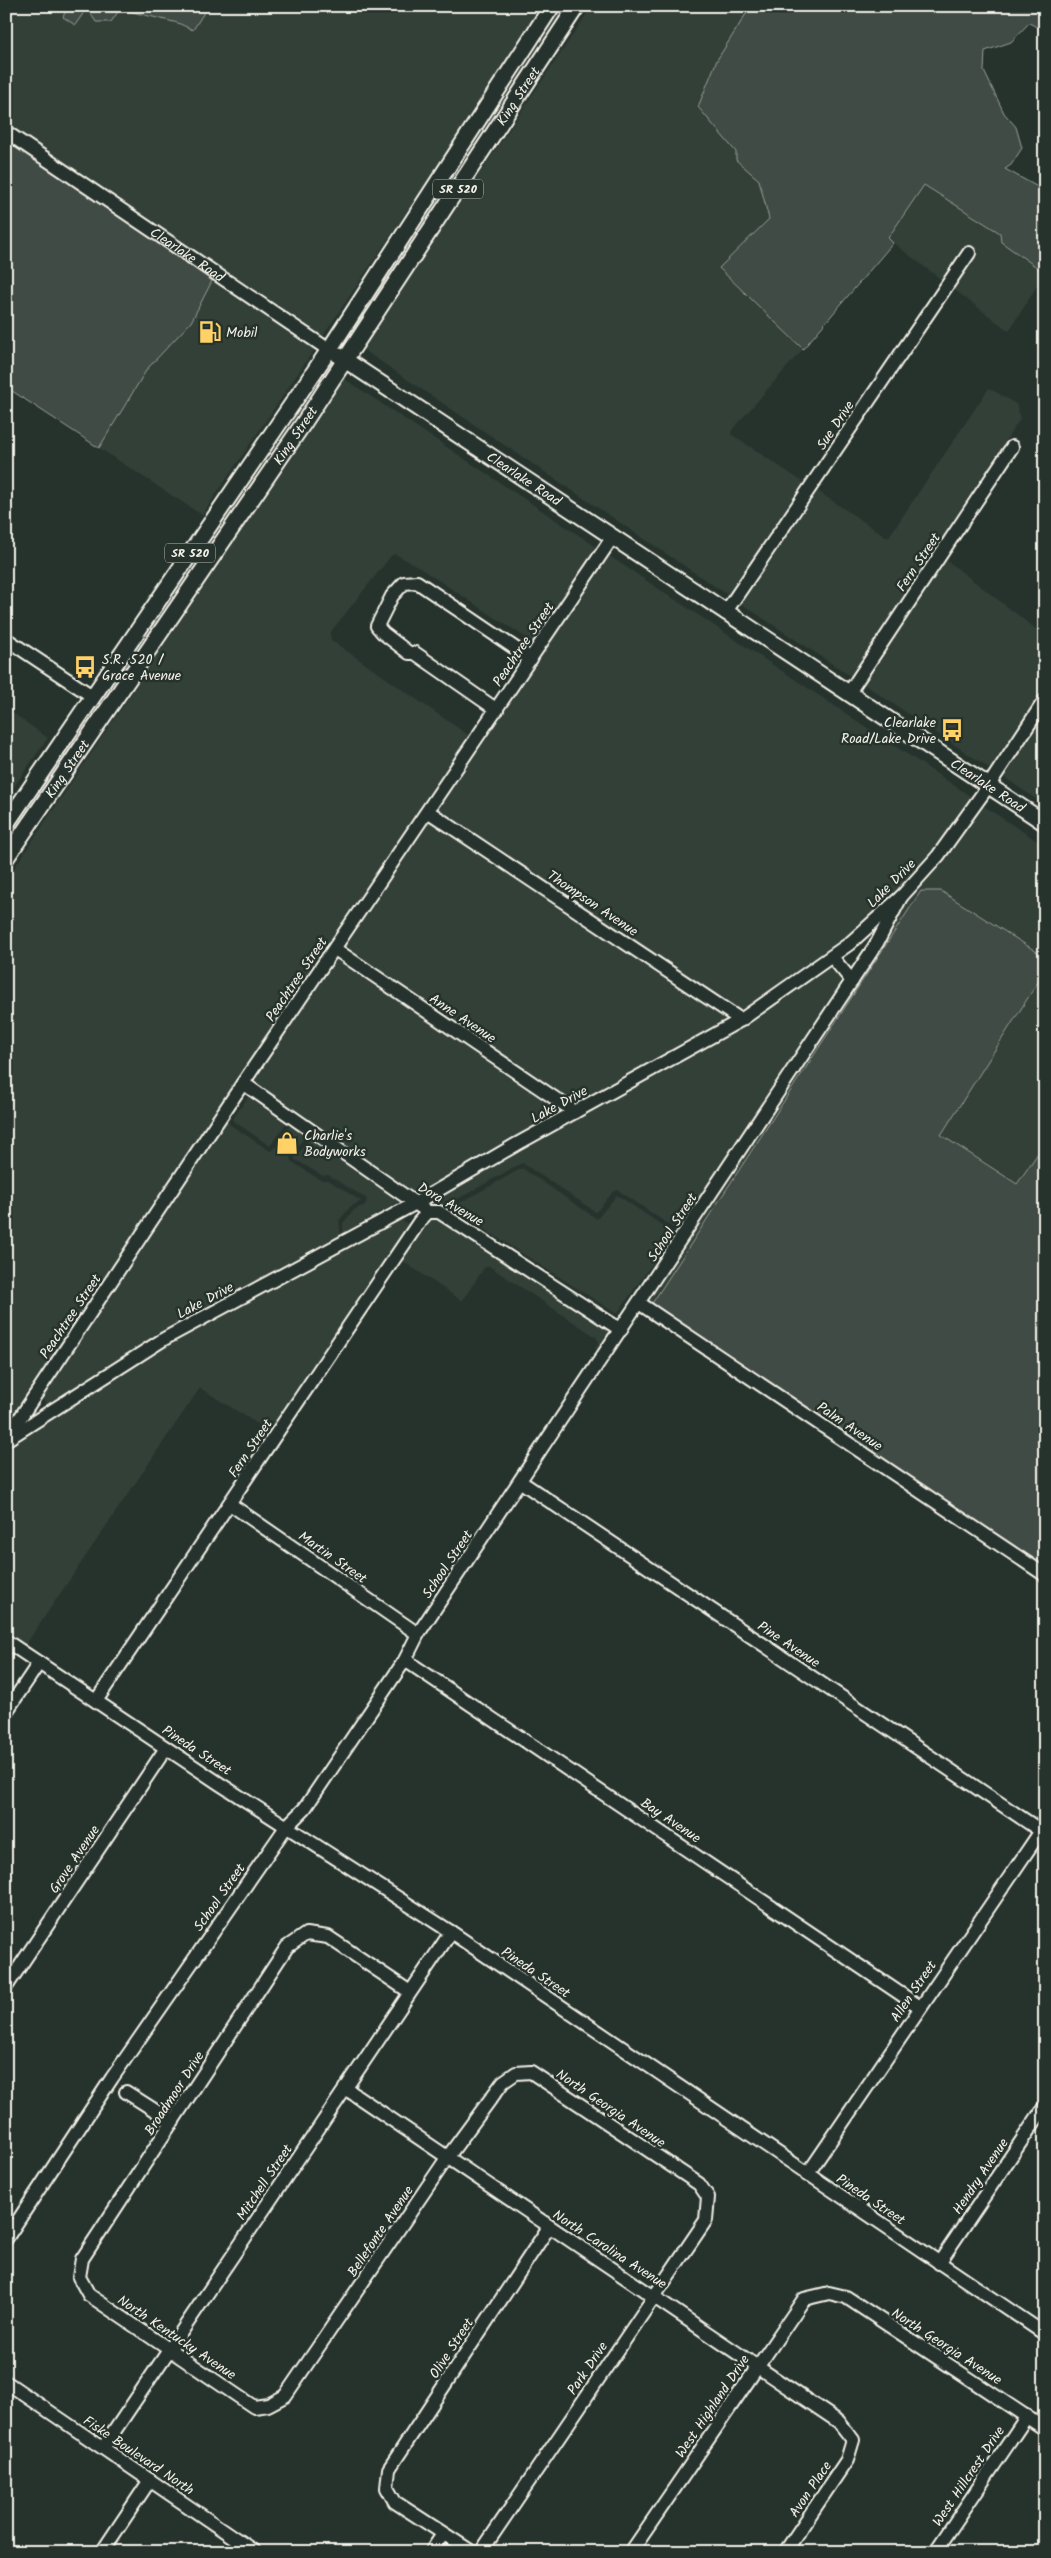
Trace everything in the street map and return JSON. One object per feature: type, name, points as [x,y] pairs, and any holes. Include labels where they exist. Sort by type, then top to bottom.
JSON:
[{"type":"main road","name":"King Street","points":[[6,823],[329,350],[552,6]]},
{"type":"main road","name":"King Street","points":[[6,858],[346,361],[573,10]]},
{"type":"main road","points":[[486,109],[503,120]]},
{"type":"main road","name":"Clearlake Road","points":[[329,350],[1045,823]]},
{"type":"main road","points":[[23,834],[25,814],[114,682],[111,668]]},
{"type":"main road","points":[[6,823],[10,835],[6,842]]},
{"type":"street","name":"Clearlake Road","points":[[6,132],[329,350]]},
{"type":"street","name":"Sue Drive","points":[[725,613],[969,253]]},
{"type":"street","name":"Fern Street","points":[[848,694],[1012,446]]},
{"type":"street","name":"Peachtree Street","points":[[6,1439],[243,1083],[612,538]]},
{"type":"street","points":[[497,710],[415,653],[410,653],[382,633],[377,626],[392,596],[404,582],[417,582],[531,658]]},
{"type":"street","points":[[6,638],[92,696]]},
{"type":"street","name":"Lake Drive","points":[[6,1439],[164,1339],[416,1203],[741,1020],[832,957],[901,897],[938,856],[989,785],[1045,700]]},
{"type":"street","name":"Thompson Avenue","points":[[428,812],[741,1020]]},
{"type":"street","name":"School Street","points":[[6,2239],[112,2078],[286,1827],[305,1808],[404,1660],[418,1634],[521,1482],[877,943],[901,897]]},
{"type":"street","name":"Anne Avenue","points":[[335,949],[575,1112]]},
{"type":"street","points":[[832,957],[852,981]]},
{"type":"street","name":"Dora Avenue","points":[[243,1083],[428,1212],[439,1212],[621,1330]]},
{"type":"street","name":"Fern Street","points":[[96,1701],[417,1225],[428,1212]]},
{"type":"street","points":[[397,1213],[410,1218],[417,1225]]},
{"type":"street","name":"Palm Avenue","points":[[639,1303],[1045,1575]]},
{"type":"street","points":[[38,1391],[37,1400],[41,1406],[45,1411],[53,1410]]},
{"type":"street","name":"Pine Avenue","points":[[521,1482],[1043,1828]]},
{"type":"street","name":"Martin Street","points":[[230,1504],[418,1634]]},
{"type":"street","name":"Pineda Street","points":[[6,1641],[286,1827],[451,1932],[807,2175],[1045,2334]]},
{"type":"street","name":"Bay Avenue","points":[[404,1660],[920,2007]]},
{"type":"street","points":[[6,1712],[39,1663]]},
{"type":"street","name":"Grove Avenue","points":[[6,1987],[166,1748]]},
{"type":"street","name":"Allen Street","points":[[807,2175],[1043,1828]]},
{"type":"street","name":"Mitchell Street","points":[[103,2448],[451,1932]]},
{"type":"street","name":"Broadmoor Drive","points":[[78,2277],[82,2259],[287,1948],[306,1934],[328,1937],[410,1992]]},
{"type":"street","name":"North Georgia Avenue","points":[[516,2073],[531,2072],[699,2184],[708,2197]]},
{"type":"street","name":"Bellefonte Avenue","points":[[268,2405],[285,2396],[447,2158],[502,2082],[516,2073]]},
{"type":"street","name":"North Carolina Avenue","points":[[345,2088],[654,2296],[756,2368],[839,2422],[853,2440]]},
{"type":"street","points":[[126,2092],[173,2122]]},
{"type":"street","name":"Hendry Avenue","points":[[939,2263],[1045,2106]]},
{"type":"street","name":"Park Drive","points":[[481,2552],[706,2220],[708,2197]]},
{"type":"street","name":"Olive Street","points":[[444,2534],[395,2502],[387,2488],[389,2469],[549,2226]]},
{"type":"street","name":"North Kentucky Avenue","points":[[78,2277],[88,2295],[169,2351],[254,2407],[268,2405]]},
{"type":"street","name":"North Georgia Avenue","points":[[829,2293],[846,2297],[1045,2429]]},
{"type":"street","name":"West Highland Drive","points":[[631,2552],[804,2299],[829,2293]]},
{"type":"street","name":"Fiske Boulevard North","points":[[6,2382],[255,2552]]},
{"type":"street","name":"West Hillcrest Drive","points":[[935,2552],[1026,2416]]},
{"type":"street","name":"Avon Place","points":[[785,2552],[847,2460],[853,2440]]},
{"type":"street","points":[[102,2552],[150,2480]]},
{"type":"street","points":[[431,2552],[444,2534],[472,2552]]},
{"type":"shaded area","points":[[6,6],[68,6],[63,17],[87,8],[96,22],[111,22],[120,9],[178,23],[193,30],[208,6],[545,6],[321,339],[6,126]]},
{"type":"shaded area","points":[[68,6],[208,6],[193,30],[178,23],[120,9],[111,22],[96,22],[87,8],[75,25],[63,17]]},
{"type":"shaded area","points":[[592,6],[751,6],[698,107],[736,152],[736,160],[759,180],[770,219],[719,268],[803,349],[732,430],[731,434],[806,484],[729,596],[362,349]]},
{"type":"shaded area","points":[[751,6],[1045,6],[1045,31],[1029,23],[1011,42],[985,51],[984,71],[1004,113],[1016,127],[1022,148],[1011,165],[1005,169],[1045,191],[1045,273],[1001,242],[1000,233],[924,185],[888,238],[893,243],[803,349],[719,268],[769,219],[759,180],[736,160],[736,152],[698,107],[717,60]]},
{"type":"shaded area","points":[[6,138],[212,281],[191,322],[147,369],[99,448],[6,387]]},
{"type":"shaded area","points":[[924,185],[1000,233],[1001,242],[1045,273],[1009,331],[952,288],[977,252],[967,246],[943,281],[888,239]]},
{"type":"shaded area","points":[[212,281],[314,350],[202,515],[99,448],[147,369],[191,322]]},
{"type":"shaded area","points":[[343,378],[598,548],[534,643],[412,563],[395,554],[391,556],[330,633],[331,640],[471,737],[35,1385],[33,1385],[6,1428],[6,880]]},
{"type":"shaded area","points":[[989,388],[1016,404],[1020,419],[852,677],[740,603],[816,490],[888,538]]},
{"type":"shaded area","points":[[608,555],[973,798],[933,853],[896,893],[845,940],[741,1014],[436,811]]},
{"type":"shaded area","points":[[945,559],[1045,636],[1045,689],[992,770],[862,683]]},
{"type":"shaded area","points":[[6,708],[48,738],[6,798]]},
{"type":"shaded area","points":[[1045,711],[1045,805],[1002,776]]},
{"type":"shaded area","points":[[982,805],[1045,846],[1045,957],[941,891],[651,1305],[647,1302],[860,982],[906,900],[943,860]]},
{"type":"shaded area","points":[[431,819],[731,1020],[575,1105],[343,948]]},
{"type":"shaded area","points":[[921,891],[941,891],[1045,957],[1045,971],[941,1135],[1017,1184],[1045,1143],[1045,1568],[651,1305]]},
{"type":"shaded area","points":[[337,956],[565,1111],[416,1196],[251,1082]]},
{"type":"shaded area","points":[[831,964],[845,981],[679,1232],[618,1190],[613,1192],[596,1212],[522,1163],[449,1204],[447,1206],[449,1212],[426,1204],[521,1149],[741,1027],[743,1028]]},
{"type":"shaded area","points":[[1045,971],[1045,1143],[1017,1184],[940,1135]]},
{"type":"shaded area","points":[[245,1091],[247,1092],[228,1117],[229,1124],[270,1151],[274,1149],[292,1123],[308,1134],[290,1155],[291,1161],[320,1180],[328,1180],[361,1201],[350,1207],[339,1221],[341,1237],[47,1405],[43,1399],[43,1393]]},
{"type":"shaded area","points":[[248,1097],[287,1122],[270,1146],[232,1120]]},
{"type":"shaded area","points":[[309,1139],[402,1200],[343,1233],[343,1223],[354,1210],[365,1205],[367,1199],[328,1175],[323,1176],[294,1159]]},
{"type":"shaded area","points":[[522,1168],[597,1219],[617,1195],[674,1233],[617,1314],[451,1208]]},
{"type":"shaded area","points":[[431,1217],[437,1218],[613,1331],[600,1352],[595,1348],[599,1342],[596,1337],[489,1266],[484,1268],[462,1301],[401,1260]]},
{"type":"shaded area","points":[[398,1219],[410,1225],[271,1432],[200,1388],[24,1647],[6,1635],[6,1449],[9,1445],[168,1344]]},
{"type":"place","name":"Mobil","points":[[210,332]]},
{"type":"place","name":"S.R. 520 / Grace Avenue","points":[[85,667]]},
{"type":"place","name":"Clearlake Road/Lake Drive","points":[[952,730]]},
{"type":"place","name":"Charlie's Bodyworks","points":[[287,1143]]}]
